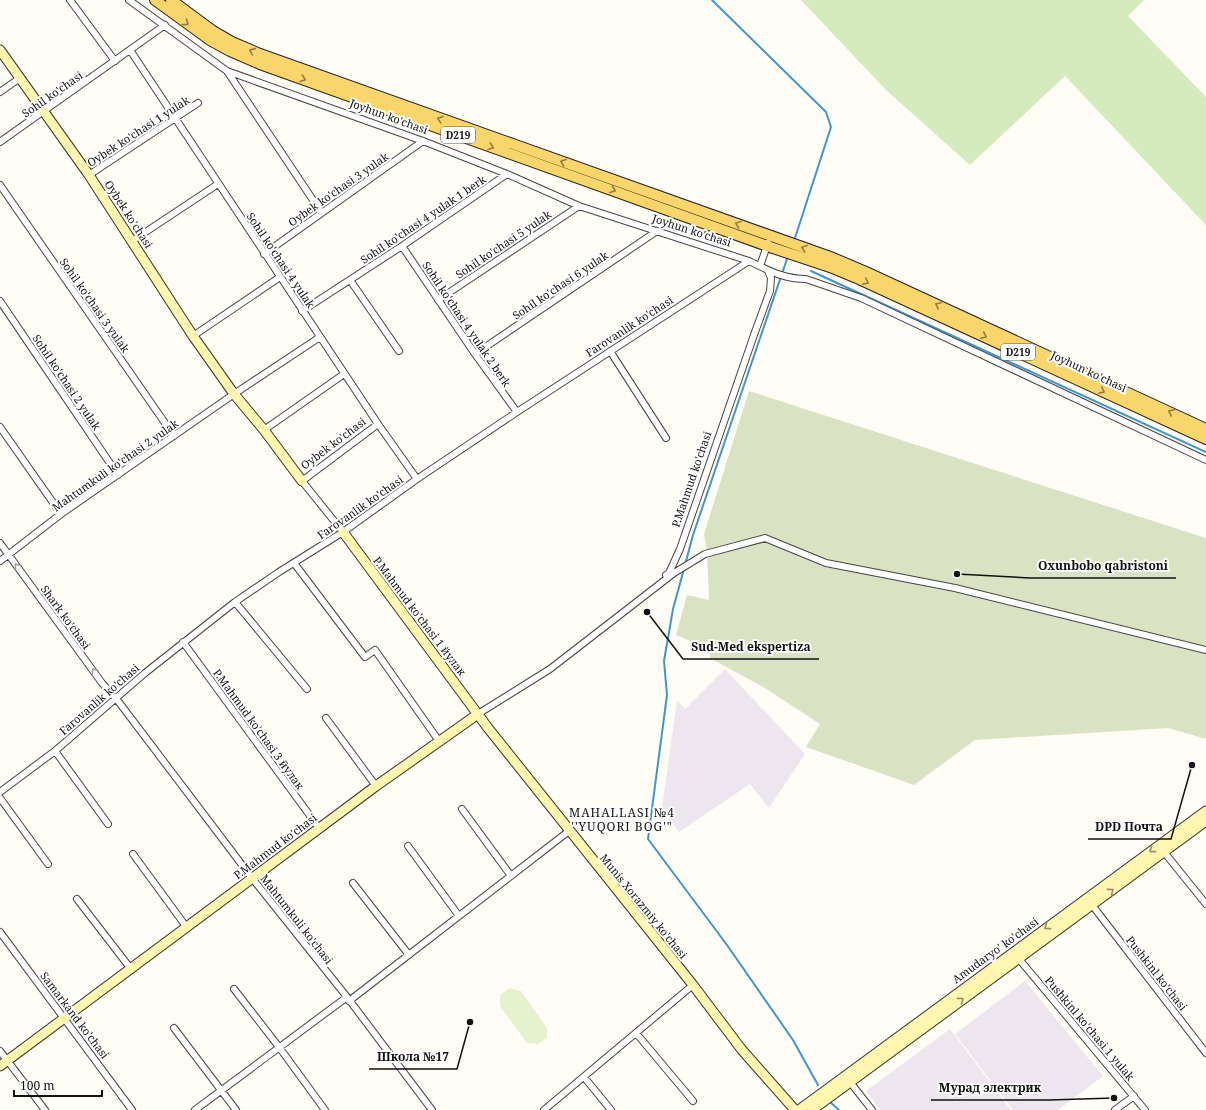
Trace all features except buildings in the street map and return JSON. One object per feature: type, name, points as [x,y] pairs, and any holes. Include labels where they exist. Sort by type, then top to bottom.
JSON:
[{"type":"main road","name":"Joyhun ko'chasi","points":[[155,0],[210,40],[230,51],[260,64],[770,247]]},
{"type":"main road","name":"Joyhun ko'chasi","points":[[171,0],[232,42],[260,54],[773,236]]},
{"type":"main road","name":"D219","points":[[773,236],[832,262]]},
{"type":"main road","name":"D219","points":[[770,247],[832,262]]},
{"type":"main road","name":"Joyhun ko'chasi","points":[[832,262],[881,279],[1206,429]]},
{"type":"main road","name":"Joyhun ko'chasi","points":[[832,262],[859,279],[1206,439]]},
{"type":"street","points":[[70,0],[115,61]]},
{"type":"street","name":"Joyhun ko'chasi","points":[[129,0],[227,71],[423,141],[507,174],[579,206],[749,261],[768,271],[797,279],[806,279],[861,298],[1206,460]]},
{"type":"street","name":"Sohil ko'chasi","points":[[0,142],[165,25]]},
{"type":"street","name":"Oybek ko'chasi","points":[[0,50],[89,175],[192,336],[234,394],[264,430],[343,532]]},
{"type":"street","name":"Sohil ko'chasi 4 yulak","points":[[130,50],[344,374],[417,479]]},
{"type":"street","points":[[227,71],[321,212]]},
{"type":"street","points":[[0,92],[20,78]]},
{"type":"street","name":"Oybek ko'chasi 1 yulak","points":[[89,175],[198,103]]},
{"type":"street","name":"Oybek ko'chasi 3 yulak","points":[[264,254],[321,212],[423,141]]},
{"type":"street","name":"Sohil ko'chasi 4 yulak 1 berk","points":[[302,311],[402,246],[507,174]]},
{"type":"street","points":[[132,241],[218,184]]},
{"type":"street","name":"Sohil ko'chasi 3 yulak","points":[[0,185],[174,436]]},
{"type":"street","name":"Sohil ko'chasi 5 yulak","points":[[438,300],[579,206]]},
{"type":"street","name":"Sohil ko'chasi 6 yulak","points":[[475,354],[657,231]]},
{"type":"street","points":[[760,266],[770,247],[773,236]]},
{"type":"street","name":"Sohil ko'chasi 4 yulak 2 berk","points":[[402,246],[475,354],[517,412]]},
{"type":"street","name":"Farovanlik ko'chasi","points":[[0,792],[55,751],[117,700],[183,642],[235,602],[343,532],[417,479],[517,412],[749,261]]},
{"type":"street","name":"P.Mahmud ko'chasi","points":[[570,654],[669,573],[680,549],[770,291],[771,278],[768,271]]},
{"type":"street","points":[[192,336],[280,277]]},
{"type":"street","points":[[350,280],[399,352]]},
{"type":"street","name":"Sohil ko'chasi 2 yulak","points":[[0,301],[118,474]]},
{"type":"street","points":[[234,394],[320,337]]},
{"type":"street","points":[[610,351],[666,438]]},
{"type":"street","points":[[264,430],[344,374]]},
{"type":"street","name":"Mahtumkuli ko'chasi 2 yulak","points":[[0,561],[61,514],[234,394]]},
{"type":"street","name":"Oybek ko'chasi","points":[[302,481],[378,424]]},
{"type":"street","points":[[0,426],[61,514]]},
{"type":"street","name":"P.Mahmud ko'chasi 1 йулак","points":[[343,532],[478,714]]},
{"type":"street","name":"P.Mahmud ko'chasi","points":[[3,1063],[376,786],[478,714],[550,669],[674,573],[705,554],[765,538],[826,563],[955,588],[1206,650]]},
{"type":"street","name":"Shark ko'chasi","points":[[0,543],[102,683],[117,700]]},
{"type":"street","points":[[294,563],[365,657],[376,650],[439,741]]},
{"type":"street","points":[[235,602],[307,689]]},
{"type":"street","name":"P.Mahmud ko'chasi 3 йулак","points":[[183,642],[319,828]]},
{"type":"street","name":"Mahtumkuli ko'chasi","points":[[117,700],[252,878],[348,999],[430,1109]]},
{"type":"street","name":"Munis Xorazmiy ko'chasi","points":[[478,714],[569,831],[693,985],[742,1050],[795,1110]]},
{"type":"street","points":[[326,718],[376,786]]},
{"type":"street","points":[[55,751],[108,824]]},
{"type":"street","points":[[0,798],[48,864]]},
{"type":"street","points":[[462,809],[511,876]]},
{"type":"street","name":"Amudaryo' ko'chasi","points":[[799,1110],[1089,902],[1206,811]]},
{"type":"street","points":[[812,1110],[1019,958],[1089,902],[1164,852],[1206,820]]},
{"type":"street","points":[[195,1110],[279,1047],[409,955],[569,831]]},
{"type":"street","points":[[408,846],[459,916]]},
{"type":"street","points":[[1164,852],[1206,904]]},
{"type":"street","points":[[133,854],[186,928]]},
{"type":"street","points":[[353,883],[409,955]]},
{"type":"street","points":[[77,899],[131,969]]},
{"type":"street","name":"Pushkinl ko'chasi","points":[[1089,902],[1206,1053]]},
{"type":"street","name":"Samarkand ko'chasi","points":[[0,932],[132,1110]]},
{"type":"street","name":"Pushkinl ko'chasi 1 yulak","points":[[1019,958],[1145,1110]]},
{"type":"street","points":[[544,1110],[693,985]]},
{"type":"street","points":[[234,989],[325,1110]]},
{"type":"street","points":[[174,1028],[236,1110]]},
{"type":"street","points":[[636,1034],[693,1101]]},
{"type":"street","points":[[0,1051],[3,1063],[45,1110]]},
{"type":"street","points":[[584,1077],[611,1110]]},
{"type":"street","points":[[850,1082],[872,1110]]},
{"type":"street","points":[[1115,1110],[1134,1096]]},
{"type":"shaded area","points":[[725,669],[805,754],[769,808],[750,784],[679,832],[662,808],[677,700],[685,709]]},
{"type":"shaded area","points":[[1025,981],[1103,1076],[1058,1110],[1013,1110],[955,1034]]},
{"type":"shaded area","points":[[950,1029],[1011,1110],[880,1110],[866,1091]]},
{"type":"green space","points":[[801,0],[1144,0],[1128,16],[1206,97],[1206,225],[1065,76],[970,165],[886,90]]},
{"type":"green space","points":[[749,391],[1206,538],[1206,739],[1168,728],[975,740],[914,785],[806,747],[820,724],[765,688],[710,658],[711,650],[676,635],[687,595],[709,600],[707,553],[704,534]]},
{"type":"green space","points":[[510,988],[521,991],[547,1028],[547,1038],[538,1044],[527,1043],[500,1006],[500,995]]},
{"type":"waterway","points":[[712,0],[826,112],[831,127],[794,241]]},
{"type":"waterway","points":[[685,565],[693,535],[788,256]]},
{"type":"waterway","points":[[811,271],[1206,452]]},
{"type":"waterway","points":[[684,569],[673,609],[664,661],[667,695],[648,839],[727,945],[793,1040],[818,1085]]},
{"type":"waterway","points":[[829,1101],[839,1110]]},
{"type":"place","name":"Oxunbobo qabristoni","points":[[957,574]]},
{"type":"place","name":"Sud-Med ekspertiza","points":[[647,612]]},
{"type":"place","name":"DPD Почта","points":[[1192,765]]},
{"type":"place","name":"Школа №17","points":[[470,1022]]},
{"type":"place","name":"Мурад электрик","points":[[1114,1098]]},
{"type":"district","name":"MAHALLASI №4 ''YUQORI BOG'\"","points":[[622,819]]}]
